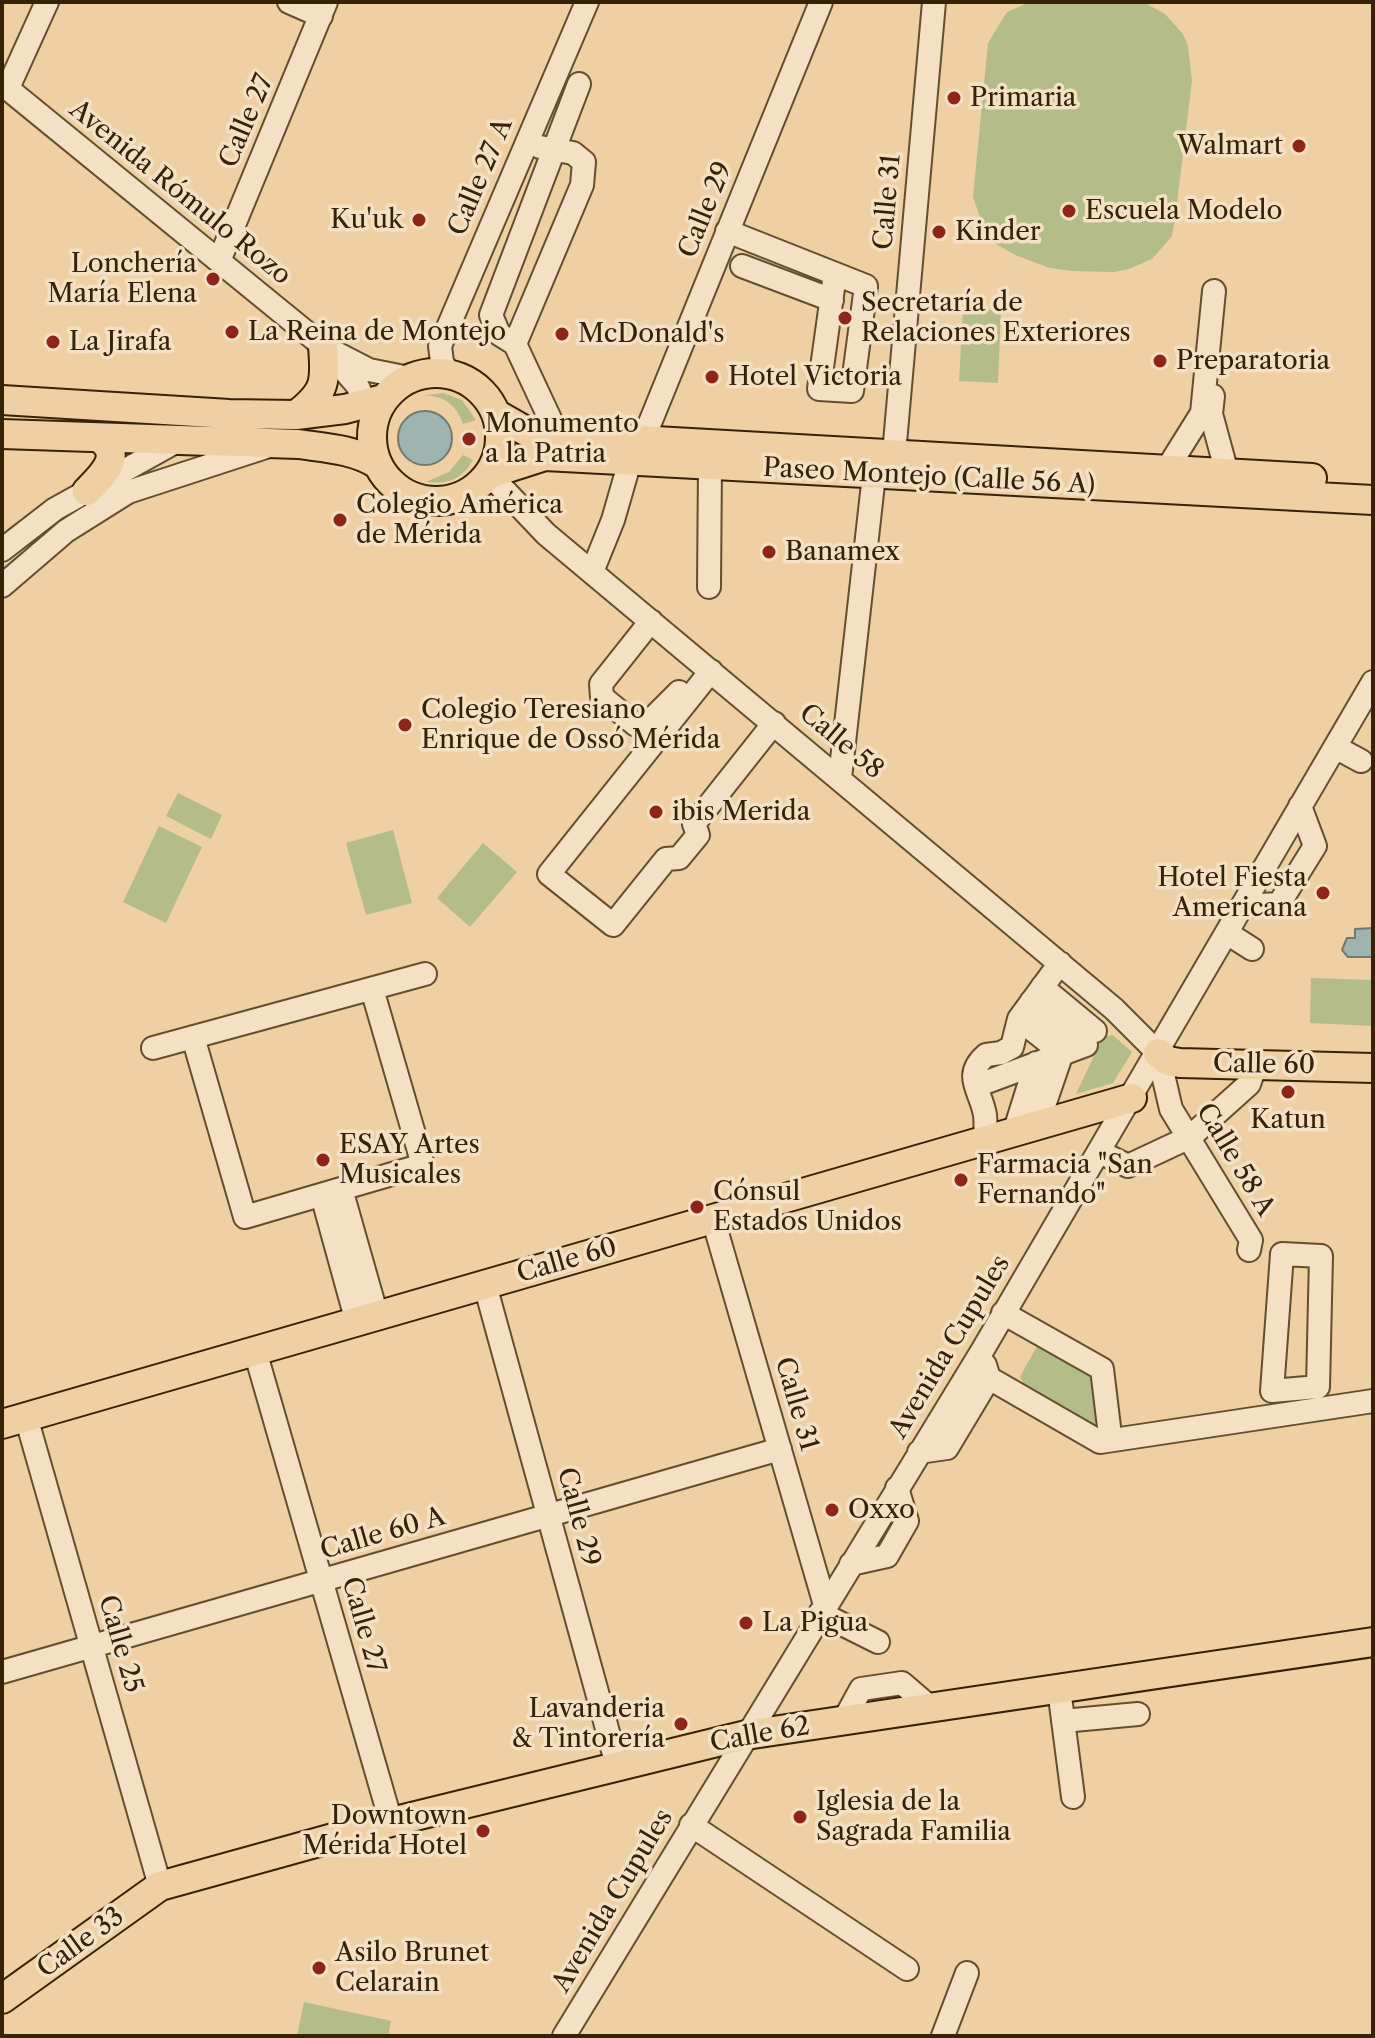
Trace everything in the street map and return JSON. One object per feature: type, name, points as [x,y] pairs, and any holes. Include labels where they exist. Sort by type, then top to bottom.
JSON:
[{"type":"main road","points":[[296,415],[313,402],[324,388],[323,346]]},
{"type":"main road","points":[[2,400],[229,414],[296,415],[374,407],[409,378],[423,374],[449,374],[477,388],[496,414],[500,443],[494,465],[478,486],[464,495],[433,502],[406,495],[394,487],[377,464],[345,450],[279,443],[2,434]]},
{"type":"main road","points":[[374,407],[371,437],[377,464]]},
{"type":"main road","name":"Paseo Montejo (Calle 56 A)","points":[[496,414],[531,434],[558,436],[710,465],[1373,500]]},
{"type":"main road","points":[[87,491],[109,467],[112,455],[109,447],[99,438]]},
{"type":"main road","name":"Paseo Montejo (Calle 56 A)","points":[[489,474],[545,456],[636,450],[894,454],[1373,481]]},
{"type":"main road","name":"Calle 60","points":[[1158,1053],[1168,1061],[1180,1063],[1373,1068]]},
{"type":"main road","name":"Calle 60","points":[[14,1420],[1132,1098]]},
{"type":"main road","name":"Calle 62","points":[[160,1886],[391,1822],[746,1735],[1373,1642]]},
{"type":"main road","name":"Calle 33","points":[[2,1999],[160,1886]]},
{"type":"street","points":[[5,86],[47,2]]},
{"type":"street","points":[[289,2],[323,9]]},
{"type":"street","name":"Calle 27 A","points":[[449,374],[442,362],[440,346],[587,2]]},
{"type":"street","name":"Calle 29","points":[[592,572],[636,450],[821,2]]},
{"type":"street","name":"Calle 31","points":[[894,454],[934,2]]},
{"type":"street","name":"Calle 27","points":[[219,261],[323,9]]},
{"type":"street","points":[[558,436],[515,344],[499,334],[491,315],[579,84]]},
{"type":"street","name":"Avenida Rómulo Rozo","points":[[5,86],[323,346],[374,407]]},
{"type":"street","points":[[515,344],[582,185],[584,162],[573,153],[525,145]]},
{"type":"street","points":[[727,231],[866,286],[852,391],[819,389],[835,274]]},
{"type":"street","points":[[742,266],[832,300]]},
{"type":"street","points":[[1167,469],[1202,413],[1219,292],[1211,414],[1227,473]]},
{"type":"street","name":"Avenida Rómulo Rozo","points":[[323,346],[369,370],[409,378]]},
{"type":"street","points":[[2,550],[55,509],[229,414]]},
{"type":"street","points":[[2,586],[66,531],[128,492],[279,443]]},
{"type":"street","points":[[709,587],[710,465]]},
{"type":"street","name":"Calle 58","points":[[489,474],[546,534],[1060,963],[1114,1009],[1158,1053]]},
{"type":"street","points":[[840,778],[874,475]]},
{"type":"street","points":[[651,621],[601,684],[602,697],[636,725],[648,723],[708,668]]},
{"type":"street","points":[[708,668],[549,874],[613,925],[666,859],[679,858],[698,835],[694,824],[774,723]]},
{"type":"street","name":"Avenida Cupules","points":[[564,2036],[982,1351],[1373,682]]},
{"type":"street","points":[[1335,747],[1361,761]]},
{"type":"street","points":[[1242,906],[1271,902],[1309,832],[1300,806]]},
{"type":"street","points":[[1227,933],[1252,949]]},
{"type":"street","points":[[986,1141],[985,1114],[974,1069],[986,1055],[1001,1053],[1012,1047],[1031,1002],[1060,963]]},
{"type":"street","points":[[153,1048],[425,974]]},
{"type":"street","points":[[193,1037],[245,1217],[423,1165],[372,989]]},
{"type":"street","points":[[1031,1002],[1095,1031]]},
{"type":"street","points":[[1031,1002],[1062,1053]]},
{"type":"street","points":[[976,1086],[1062,1053]]},
{"type":"street","points":[[1025,1130],[1062,1053]]},
{"type":"street","name":"Calle 58 A","points":[[1158,1053],[1171,1109],[1250,1245],[1282,1254]]},
{"type":"street","points":[[1025,1130],[1036,1063]]},
{"type":"street","points":[[1100,1152],[1128,1166],[1190,1137],[1249,1084],[1256,1064]]},
{"type":"street","points":[[986,1141],[1006,1075]]},
{"type":"street","points":[[332,1192],[367,1319]]},
{"type":"street","name":"Calle 31","points":[[713,1219],[823,1609]]},
{"type":"street","points":[[1282,1254],[1321,1256],[1318,1387],[1272,1391],[1282,1254]]},
{"type":"street","name":"Calle 29","points":[[485,1285],[617,1765]]},
{"type":"street","points":[[1003,1313],[1102,1369],[1109,1427]]},
{"type":"street","name":"Calle 27","points":[[255,1351],[391,1822]]},
{"type":"street","points":[[919,1452],[947,1448],[989,1378],[982,1351]]},
{"type":"street","points":[[989,1378],[1100,1442],[1373,1401]]},
{"type":"street","name":"Calle 25","points":[[14,1420],[92,1647],[160,1886]]},
{"type":"street","name":"Calle 60 A","points":[[2,1672],[780,1449]]},
{"type":"street","points":[[823,1609],[878,1642]]},
{"type":"street","points":[[1059,1689],[1073,1797]]},
{"type":"street","points":[[1063,1721],[1138,1714]]},
{"type":"street","points":[[691,1825],[907,1969]]},
{"type":"street","points":[[943,2036],[967,1973]]},
{"type":"green space","points":[[1030,2],[1143,2],[1165,14],[1183,34],[1188,46],[1192,81],[1172,236],[1152,259],[1129,269],[1114,272],[1050,268],[1015,255],[994,243],[986,234],[973,197],[988,43],[1007,12]]},
{"type":"green space","points":[[963,308],[1001,310],[998,383],[959,381]]},
{"type":"green space","points":[[443,393],[462,400],[476,420],[463,424],[447,402],[421,396]]},
{"type":"green space","points":[[463,455],[473,460],[459,476],[448,481],[426,482],[449,472]]},
{"type":"green space","points":[[178,793],[222,815],[211,839],[166,816]]},
{"type":"green space","points":[[159,826],[202,847],[166,923],[123,902]]},
{"type":"green space","points":[[393,830],[412,903],[366,915],[346,843]]},
{"type":"green space","points":[[483,843],[517,872],[470,927],[437,898]]},
{"type":"green space","points":[[1311,978],[1373,980],[1373,1026],[1310,1023]]},
{"type":"green space","points":[[1113,1035],[1132,1052],[1113,1083],[1076,1094],[1103,1037]]},
{"type":"green space","points":[[1043,1335],[1102,1369],[1109,1427],[1090,1430],[1026,1387],[1020,1377]]},
{"type":"green space","points":[[304,2002],[391,2021],[388,2036],[297,2036]]},
{"type":"water","points":[[425,411],[444,419],[452,438],[444,457],[425,465],[406,457],[398,438],[406,419]]},
{"type":"water","points":[[1373,928],[1373,957],[1348,957],[1342,950],[1347,938],[1355,938],[1355,929]]},
{"type":"place","name":"Primaria","points":[[954,98]]},
{"type":"place","name":"Walmart","points":[[1299,146]]},
{"type":"place","name":"Escuela Modelo","points":[[1069,211]]},
{"type":"place","name":"Ku'uk","points":[[419,220]]},
{"type":"place","name":"Kinder","points":[[939,232]]},
{"type":"place","name":"Lonchería María Elena","points":[[213,279]]},
{"type":"place","name":"Secretaría de Relaciones Exteriores","points":[[845,318]]},
{"type":"place","name":"La Reina de Montejo","points":[[232,332]]},
{"type":"place","name":"McDonald's","points":[[562,334]]},
{"type":"place","name":"La Jirafa","points":[[53,342]]},
{"type":"place","name":"Preparatoria","points":[[1160,361]]},
{"type":"place","name":"Hotel Victoria","points":[[712,377]]},
{"type":"place","name":"Monumento a la Patria","points":[[469,439]]},
{"type":"place","name":"Colegio América de Mérida","points":[[340,520]]},
{"type":"place","name":"Banamex","points":[[769,552]]},
{"type":"place","name":"Colegio Teresiano Enrique de Ossó Mérida","points":[[405,725]]},
{"type":"place","name":"ibis Merida","points":[[656,812]]},
{"type":"place","name":"Hotel Fiesta Americana","points":[[1323,893]]},
{"type":"place","name":"Katun","points":[[1288,1092]]},
{"type":"place","name":"ESAY Artes Musicales","points":[[323,1160]]},
{"type":"place","name":"Farmacia \"San Fernando\"","points":[[961,1180]]},
{"type":"place","name":"Cónsul Estados Unidos","points":[[697,1207]]},
{"type":"place","name":"Oxxo","points":[[832,1510]]},
{"type":"place","name":"La Pigua","points":[[746,1623]]},
{"type":"place","name":"Lavanderia & Tintorería","points":[[681,1724]]},
{"type":"place","name":"Iglesia de la Sagrada Familia","points":[[800,1817]]},
{"type":"place","name":"Downtown Mérida Hotel","points":[[483,1831]]},
{"type":"place","name":"Asilo Brunet Celarain","points":[[319,1968]]}]
